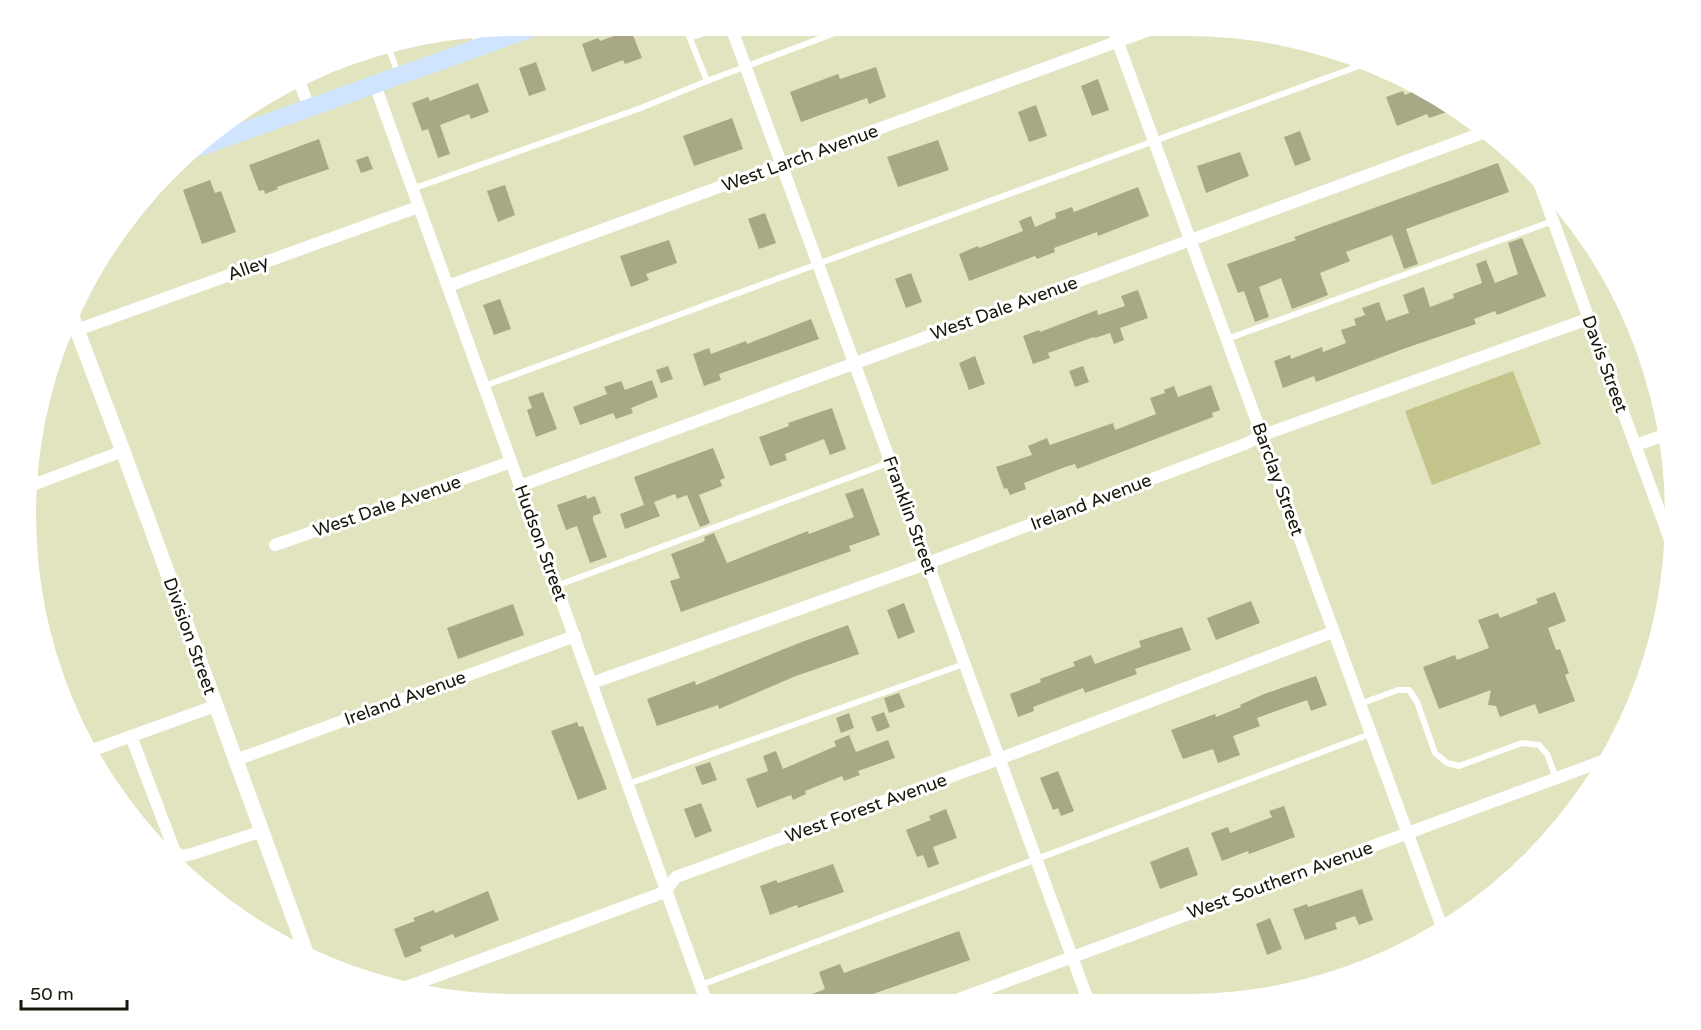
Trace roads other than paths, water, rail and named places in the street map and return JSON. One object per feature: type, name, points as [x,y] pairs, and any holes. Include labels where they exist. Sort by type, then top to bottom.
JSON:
[{"type":"main road","points":[[215,142],[399,76],[479,39]]},
{"type":"street","name":"Franklin Street","points":[[734,36],[1086,994]]},
{"type":"street","name":"Barclay Street","points":[[1116,36],[1440,921]]},
{"type":"street","name":"West Larch Avenue","points":[[448,286],[1134,36]]},
{"type":"street","name":"Hudson Street","points":[[375,85],[484,387],[505,464],[520,486],[703,994]]},
{"type":"street","points":[[301,86],[309,108]]},
{"type":"street","name":"West Dale Avenue","points":[[520,486],[1477,134]]},
{"type":"street","name":"Alley","points":[[76,322],[418,207]]},
{"type":"street","name":"Davis Street","points":[[1554,209],[1554,221],[1665,525]]},
{"type":"street","name":"Ireland Avenue","points":[[592,683],[928,563],[1245,444],[1263,435],[1588,318]]},
{"type":"street","name":"Division Street","points":[[75,325],[303,945]]},
{"type":"street","points":[[1636,446],[1659,437]]},
{"type":"street","points":[[37,483],[123,451]]},
{"type":"street","name":"West Dale Avenue","points":[[274,545],[505,464]]},
{"type":"street","name":"West Forest Avenue","points":[[416,984],[665,892],[676,877],[999,759],[1333,632]]},
{"type":"street","name":"Ireland Avenue","points":[[236,760],[575,636]]},
{"type":"street","points":[[97,748],[216,706]]},
{"type":"street","points":[[131,736],[175,852],[182,856],[192,854],[262,831]]},
{"type":"street","name":"West Southern Avenue","points":[[973,994],[1595,764]]},
{"type":"lane","points":[[689,36],[707,81]]},
{"type":"lane","points":[[411,189],[641,108],[827,36]]},
{"type":"lane","points":[[390,52],[399,76]]},
{"type":"lane","points":[[484,387],[1356,67]]},
{"type":"lane","points":[[1227,339],[1554,221]]},
{"type":"lane","points":[[556,585],[892,462]]},
{"type":"lane","points":[[628,785],[964,664]]},
{"type":"lane","points":[[1359,704],[1398,690],[1409,690],[1417,702],[1435,753],[1447,762],[1459,766],[1522,743],[1539,745],[1547,754],[1556,778]]},
{"type":"lane","points":[[700,986],[1370,734]]},
{"type":"lane","points":[[181,858],[192,854]]}]
